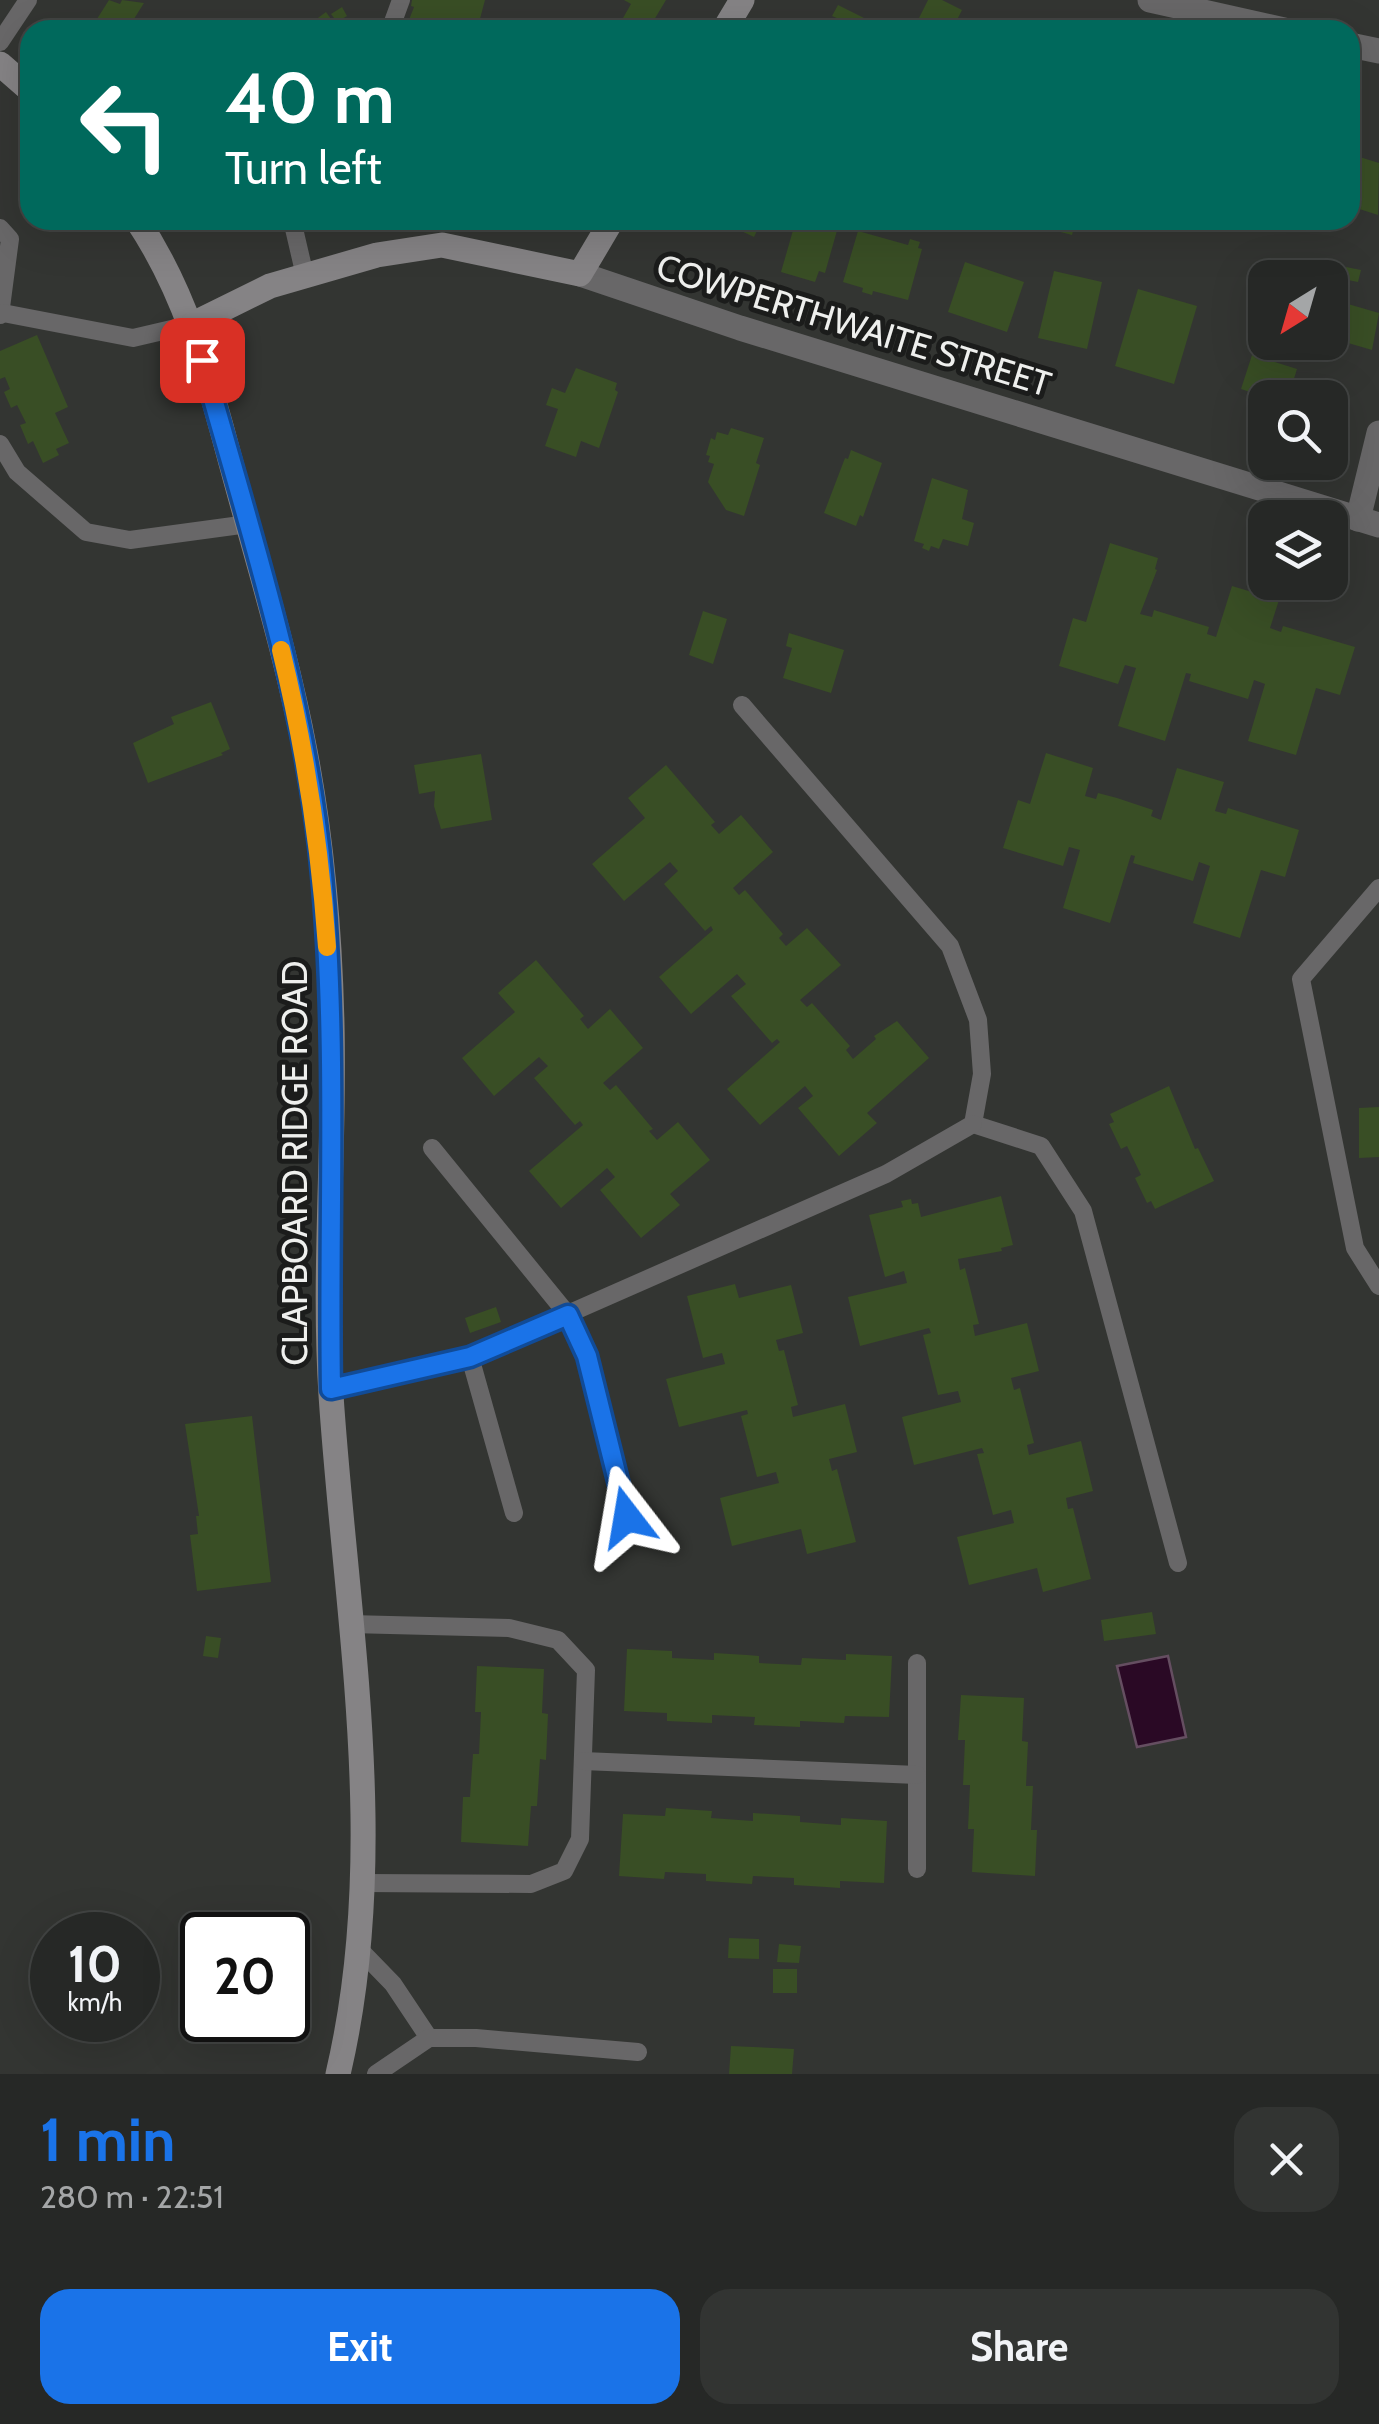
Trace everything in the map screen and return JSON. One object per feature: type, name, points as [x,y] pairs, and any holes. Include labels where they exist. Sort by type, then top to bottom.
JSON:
[{"type":"main road","points":[[0,64],[20,81]]},
{"type":"main road","name":"CLAPBOARD RIDGE ROAD","points":[[142,230],[192,324],[248,524],[305,751],[322,872],[332,1024],[331,1389],[364,1761],[359,1949],[350,2022],[338,2074]]},
{"type":"main road","points":[[580,274],[606,230]]},
{"type":"main road","name":"COWPERTHWAITE STREET","points":[[192,324],[270,286],[376,255],[442,245],[580,274]]},
{"type":"street","points":[[1150,0],[1239,20]]},
{"type":"street","name":"COWPERTHWAITE STREET","points":[[580,274],[740,328],[1369,522]]},
{"type":"street","points":[[1369,522],[1379,434]]},
{"type":"lane","points":[[0,42],[28,0]]},
{"type":"lane","points":[[0,228],[10,239],[1,314],[133,338],[192,324]]},
{"type":"lane","points":[[294,230],[304,276]]},
{"type":"lane","points":[[0,444],[17,472],[86,532],[130,540],[248,524]]},
{"type":"lane","points":[[742,705],[950,946],[978,1020],[982,1074],[973,1124]]},
{"type":"lane","points":[[1379,888],[1301,979],[1355,1248],[1379,1286]]},
{"type":"lane","points":[[331,1389],[470,1357],[886,1174],[973,1124],[1042,1146],[1083,1210],[1178,1564]]},
{"type":"lane","points":[[432,1148],[568,1315],[587,1356],[627,1517]]},
{"type":"lane","points":[[470,1357],[514,1513]]},
{"type":"lane","points":[[350,1624],[509,1628],[558,1640],[586,1670],[580,1839],[564,1871],[531,1884],[363,1883]]},
{"type":"lane","points":[[917,1663],[918,1869]]},
{"type":"lane","points":[[583,1761],[917,1776]]},
{"type":"lane","points":[[359,1949],[393,1984],[428,2038]]},
{"type":"lane","points":[[376,2074],[428,2038],[476,2038],[638,2052]]},
{"type":"shaded area","points":[[1168,1656],[1186,1737],[1137,1747],[1117,1666]]},
{"type":"building","points":[[109,0],[120,4],[122,0],[144,3],[133,20],[96,20]]},
{"type":"building","points":[[412,0],[485,0],[480,20],[409,20],[414,7]]},
{"type":"building","points":[[624,0],[666,0],[654,20],[623,18],[631,4]]},
{"type":"building","points":[[928,0],[942,0],[962,10],[957,20],[918,20]]},
{"type":"building","points":[[838,5],[868,20],[839,20],[832,16]]},
{"type":"building","points":[[342,7],[347,16],[336,20],[331,14]]},
{"type":"building","points":[[326,12],[332,20],[315,20]]},
{"type":"building","points":[[1360,157],[1379,163],[1378,215],[1360,209]]},
{"type":"building","points":[[739,230],[757,230],[754,237]]},
{"type":"building","points":[[793,230],[837,230],[825,273],[819,271],[815,282],[781,272]]},
{"type":"building","points":[[858,231],[908,245],[910,239],[920,242],[918,248],[922,249],[908,300],[873,291],[872,295],[843,282]]},
{"type":"building","points":[[965,262],[1024,282],[1007,332],[948,312]]},
{"type":"building","points":[[1348,267],[1361,270],[1358,282],[1348,280]]},
{"type":"building","points":[[1054,271],[1102,282],[1087,349],[1038,338]]},
{"type":"building","points":[[1138,289],[1197,306],[1174,384],[1115,366]]},
{"type":"building","points":[[1348,304],[1379,313],[1372,350],[1348,343]]},
{"type":"building","points":[[37,335],[68,407],[55,413],[69,443],[56,449],[59,455],[43,463],[33,441],[28,444],[20,425],[26,423],[17,405],[11,408],[4,392],[10,389],[5,377],[0,379],[0,351]]},
{"type":"building","points":[[1250,360],[1268,360],[1297,369],[1294,380],[1248,380],[1248,391],[1241,389]]},
{"type":"building","points":[[576,368],[617,383],[618,392],[599,448],[581,441],[576,457],[545,446],[558,409],[546,405],[552,388],[565,393]]},
{"type":"building","points":[[731,428],[764,438],[744,516],[726,510],[708,482],[714,464],[708,462],[710,456],[706,455],[711,438],[715,440],[717,432],[728,435]]},
{"type":"building","points":[[851,450],[882,463],[863,517],[860,515],[856,526],[824,513]]},
{"type":"building","points":[[932,478],[968,490],[962,519],[974,523],[968,546],[943,539],[939,549],[931,546],[929,551],[922,548],[924,544],[914,541]]},
{"type":"building","points":[[1110,543],[1158,558],[1140,614],[1152,617],[1154,610],[1209,627],[1207,634],[1216,637],[1232,586],[1248,591],[1248,600],[1279,600],[1270,628],[1281,632],[1283,626],[1355,647],[1340,695],[1316,688],[1296,755],[1248,741],[1265,684],[1254,680],[1248,699],[1189,681],[1191,674],[1186,673],[1165,741],[1118,726],[1136,668],[1125,665],[1118,684],[1059,666],[1073,618],[1086,622]]},
{"type":"building","points":[[703,611],[727,619],[713,664],[689,655]]},
{"type":"building","points":[[789,633],[844,650],[831,693],[783,678],[792,648],[786,646]]},
{"type":"building","points":[[211,702],[230,749],[148,783],[133,743],[174,724],[171,717]]},
{"type":"building","points":[[1046,753],[1093,768],[1085,796],[1096,799],[1098,793],[1117,798],[1153,810],[1151,816],[1161,820],[1177,768],[1224,782],[1215,811],[1226,814],[1228,808],[1299,830],[1285,877],[1261,870],[1240,938],[1193,923],[1210,866],[1199,862],[1193,881],[1133,863],[1135,856],[1131,855],[1110,923],[1063,908],[1080,850],[1069,847],[1063,866],[1003,848],[1018,800],[1030,804]]},
{"type":"building","points":[[481,754],[492,820],[441,829],[434,806],[435,791],[419,794],[414,765]]},
{"type":"building","points":[[666,765],[715,822],[711,825],[719,834],[741,815],[773,852],[733,888],[739,895],[745,890],[783,934],[779,938],[786,946],[807,928],[841,965],[800,1000],[807,1007],[812,1003],[850,1046],[846,1050],[853,1059],[876,1039],[874,1036],[897,1021],[929,1058],[867,1113],[877,1123],[839,1156],[798,1108],[813,1096],[805,1086],[760,1125],[727,1089],[780,1042],[777,1039],[772,1043],[731,996],[746,984],[737,974],[691,1014],[659,977],[713,930],[711,926],[705,931],[664,884],[678,871],[670,862],[624,901],[592,864],[645,818],[628,798]]},
{"type":"building","points":[[536,960],[584,1016],[580,1019],[588,1029],[610,1009],[643,1048],[603,1083],[610,1090],[616,1085],[653,1129],[649,1131],[657,1140],[678,1122],[710,1160],[670,1194],[680,1205],[641,1238],[600,1190],[615,1177],[607,1168],[561,1208],[529,1171],[583,1125],[580,1121],[575,1125],[534,1078],[548,1066],[539,1057],[494,1096],[462,1058],[515,1012],[498,993]]},
{"type":"building","points":[[1169,1086],[1195,1149],[1198,1148],[1214,1181],[1155,1209],[1151,1201],[1147,1203],[1135,1178],[1141,1175],[1127,1146],[1121,1149],[1109,1124],[1114,1122],[1110,1114]]},
{"type":"building","points":[[1379,1107],[1379,1157],[1359,1158],[1359,1108]]},
{"type":"building","points":[[1001,1196],[1013,1245],[1001,1248],[1002,1251],[958,1259],[960,1270],[965,1268],[979,1324],[973,1325],[975,1336],[1027,1323],[1039,1371],[1011,1378],[1014,1390],[1020,1388],[1034,1443],[1027,1445],[1029,1455],[1081,1441],[1093,1491],[1066,1498],[1068,1509],[1073,1508],[1091,1579],[1043,1592],[1037,1568],[969,1585],[957,1537],[1014,1523],[1011,1510],[993,1515],[977,1454],[984,1453],[982,1448],[914,1465],[902,1417],[961,1402],[958,1391],[938,1395],[923,1335],[931,1333],[929,1328],[860,1346],[848,1297],[907,1283],[904,1271],[885,1277],[869,1215],[903,1207],[901,1201],[911,1199],[912,1204],[918,1203],[921,1217]]},
{"type":"building","points":[[735,1284],[739,1298],[791,1285],[803,1333],[776,1340],[779,1351],[784,1350],[798,1405],[791,1407],[793,1417],[845,1404],[857,1452],[829,1459],[832,1471],[837,1469],[856,1542],[807,1554],[801,1529],[732,1546],[720,1498],[779,1483],[776,1472],[757,1477],[741,1416],[748,1414],[747,1410],[679,1427],[666,1379],[725,1364],[722,1353],[703,1358],[687,1296]]},
{"type":"building","points":[[496,1307],[501,1322],[470,1333],[465,1318]]},
{"type":"building","points":[[252,1416],[271,1582],[197,1591],[190,1535],[198,1534],[199,1516],[185,1424]]},
{"type":"building","points":[[1152,1612],[1156,1634],[1104,1641],[1101,1620]]},
{"type":"building","points":[[206,1636],[221,1638],[218,1658],[203,1656]]},
{"type":"building","points":[[627,1649],[672,1651],[672,1658],[714,1660],[714,1653],[759,1656],[759,1663],[801,1665],[802,1658],[846,1660],[846,1654],[892,1656],[889,1717],[845,1716],[844,1723],[800,1721],[800,1727],[754,1725],[755,1717],[712,1715],[712,1723],[667,1721],[667,1713],[624,1711]]},
{"type":"building","points":[[477,1666],[544,1669],[542,1713],[548,1714],[546,1760],[540,1759],[537,1806],[531,1806],[528,1846],[461,1842],[463,1797],[470,1797],[473,1754],[479,1754],[481,1712],[475,1712]]},
{"type":"building","points":[[961,1695],[1024,1698],[1026,1786],[1033,1786],[1031,1830],[1037,1830],[1035,1876],[972,1872],[974,1829],[968,1829],[970,1785],[963,1785],[965,1740],[958,1740]]},
{"type":"building","points":[[666,1808],[712,1811],[711,1818],[753,1821],[753,1813],[800,1816],[800,1822],[841,1825],[841,1818],[887,1821],[884,1883],[840,1881],[840,1888],[794,1885],[794,1878],[753,1876],[752,1884],[706,1881],[706,1874],[665,1872],[664,1879],[619,1876],[623,1814],[665,1816]]},
{"type":"building","points":[[729,1938],[759,1939],[759,1959],[728,1958]]},
{"type":"building","points":[[779,1944],[801,1946],[799,1963],[777,1962]]},
{"type":"building","points":[[773,1969],[797,1969],[797,1993],[773,1993]]},
{"type":"building","points":[[731,2046],[794,2049],[792,2074],[729,2074]]},
{"type":"slow traffic","points":[[281,650],[305,751],[322,872],[327,947]]},
{"type":"route","points":[[202,360],[305,751],[322,872],[332,1024],[331,1389],[470,1357],[568,1315],[587,1356],[627,1517]]}]
